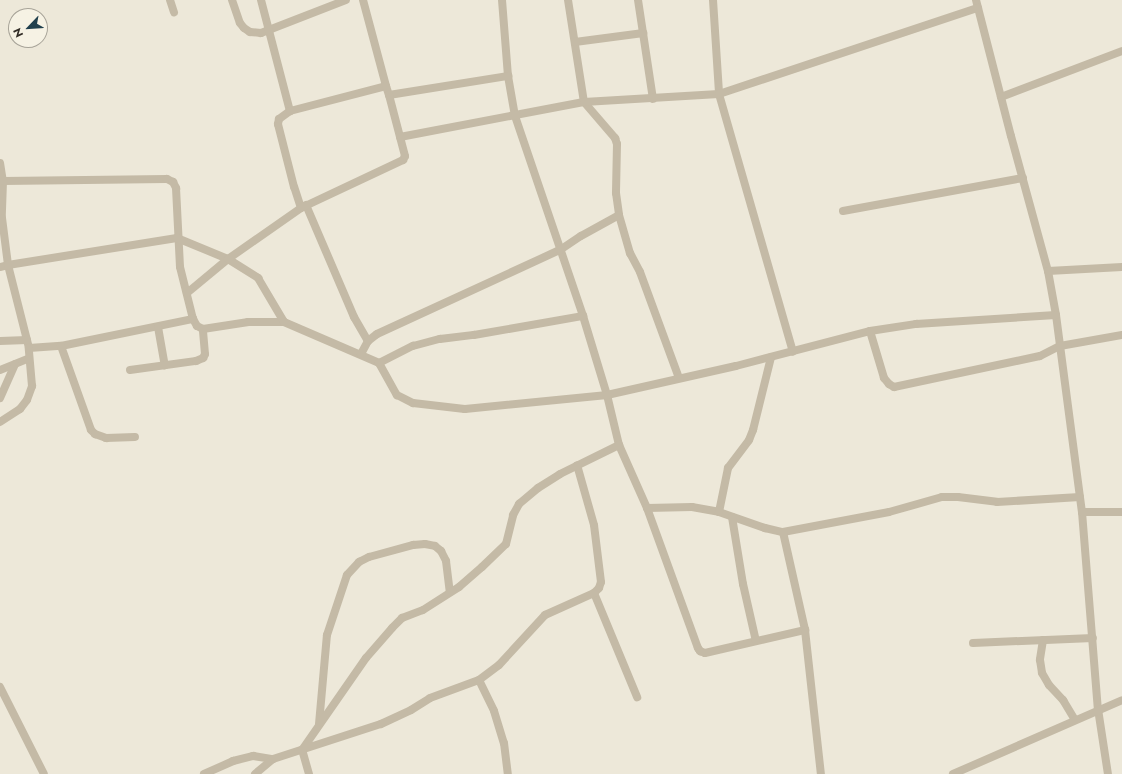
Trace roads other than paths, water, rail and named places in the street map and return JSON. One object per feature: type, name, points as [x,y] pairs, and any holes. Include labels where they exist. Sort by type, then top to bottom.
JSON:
[{"type":"street","points":[[170,0],[174,12]]},
{"type":"street","points":[[232,0],[240,23],[244,28],[250,32],[261,33],[346,0]]},
{"type":"street","points":[[262,0],[290,111]]},
{"type":"street","points":[[186,293],[228,259],[304,206],[403,160],[405,156],[363,0]]},
{"type":"street","points":[[502,0],[508,76],[515,116],[583,316],[607,395],[619,445],[647,508],[700,651],[706,653],[805,630]]},
{"type":"street","points":[[568,0],[584,102],[615,138],[618,144],[616,193],[619,215],[630,253],[640,272],[679,378]]},
{"type":"street","points":[[638,0],[653,99]]},
{"type":"street","points":[[713,0],[719,94],[794,352]]},
{"type":"street","points":[[400,137],[584,102],[719,94],[977,4],[1048,271],[1056,315],[1082,512],[1098,709],[1108,774]]},
{"type":"street","points":[[575,42],[643,33]]},
{"type":"street","points":[[1001,98],[1122,51]]},
{"type":"street","points":[[389,95],[508,76]]},
{"type":"street","points":[[368,341],[354,317],[294,187],[278,124],[279,119],[290,111],[386,86]]},
{"type":"street","points":[[0,163],[3,181],[2,218],[4,266],[28,344],[32,386],[27,400],[20,409],[0,422]]},
{"type":"street","points":[[843,211],[1023,178]]},
{"type":"street","points":[[3,181],[167,179],[173,182],[176,188],[177,238],[180,267],[193,319],[198,326],[204,330],[248,322],[284,322],[379,363],[397,395],[413,403],[465,409],[607,395],[794,352],[870,331],[916,324],[1056,315]]},
{"type":"street","points":[[361,354],[368,341],[384,330],[560,250],[576,238],[619,215]]},
{"type":"street","points":[[4,266],[177,238],[228,259],[258,278],[284,322]]},
{"type":"street","points":[[1048,271],[1122,267]]},
{"type":"street","points":[[379,363],[413,346],[440,338],[474,335],[583,316]]},
{"type":"street","points":[[0,341],[61,346],[193,319]]},
{"type":"street","points":[[158,326],[165,365]]},
{"type":"street","points":[[130,370],[196,361],[203,358],[205,354],[204,330]]},
{"type":"street","points":[[870,331],[884,378],[894,387],[1040,356],[1060,346],[1122,335]]},
{"type":"street","points":[[61,346],[91,430],[95,434],[106,438],[135,437]]},
{"type":"street","points":[[718,512],[728,468],[749,440],[753,430],[771,357]]},
{"type":"street","points":[[0,370],[29,358]]},
{"type":"street","points":[[0,398],[15,364]]},
{"type":"street","points":[[302,750],[366,658],[392,628],[402,618],[423,610],[450,592],[482,567],[506,544],[513,516],[519,504],[538,488],[577,465],[619,445]]},
{"type":"street","points":[[255,774],[273,759],[380,724],[411,710],[430,698],[479,680],[499,665],[546,615],[594,593],[599,588],[601,582],[594,525],[577,465]]},
{"type":"street","points":[[647,508],[692,507],[718,512],[783,532],[889,512],[942,496],[997,502],[1080,497]]},
{"type":"street","points":[[1082,512],[1122,512]]},
{"type":"street","points":[[732,517],[743,584],[756,641]]},
{"type":"street","points":[[783,532],[805,630],[821,774]]},
{"type":"street","points":[[319,725],[327,635],[347,575],[359,562],[369,557],[413,545],[425,544],[435,546],[441,551],[446,561],[450,592]]},
{"type":"street","points":[[594,593],[637,697]]},
{"type":"street","points":[[973,643],[1093,638]]},
{"type":"street","points":[[1043,640],[1040,660],[1042,673],[1049,686],[1064,700],[1074,720]]},
{"type":"street","points":[[479,680],[494,711],[504,743],[508,774]]},
{"type":"street","points":[[0,687],[44,774]]},
{"type":"street","points":[[953,774],[1098,709],[1122,700]]},
{"type":"street","points":[[302,750],[309,774]]},
{"type":"street","points":[[204,774],[234,761],[253,756],[273,759]]}]
